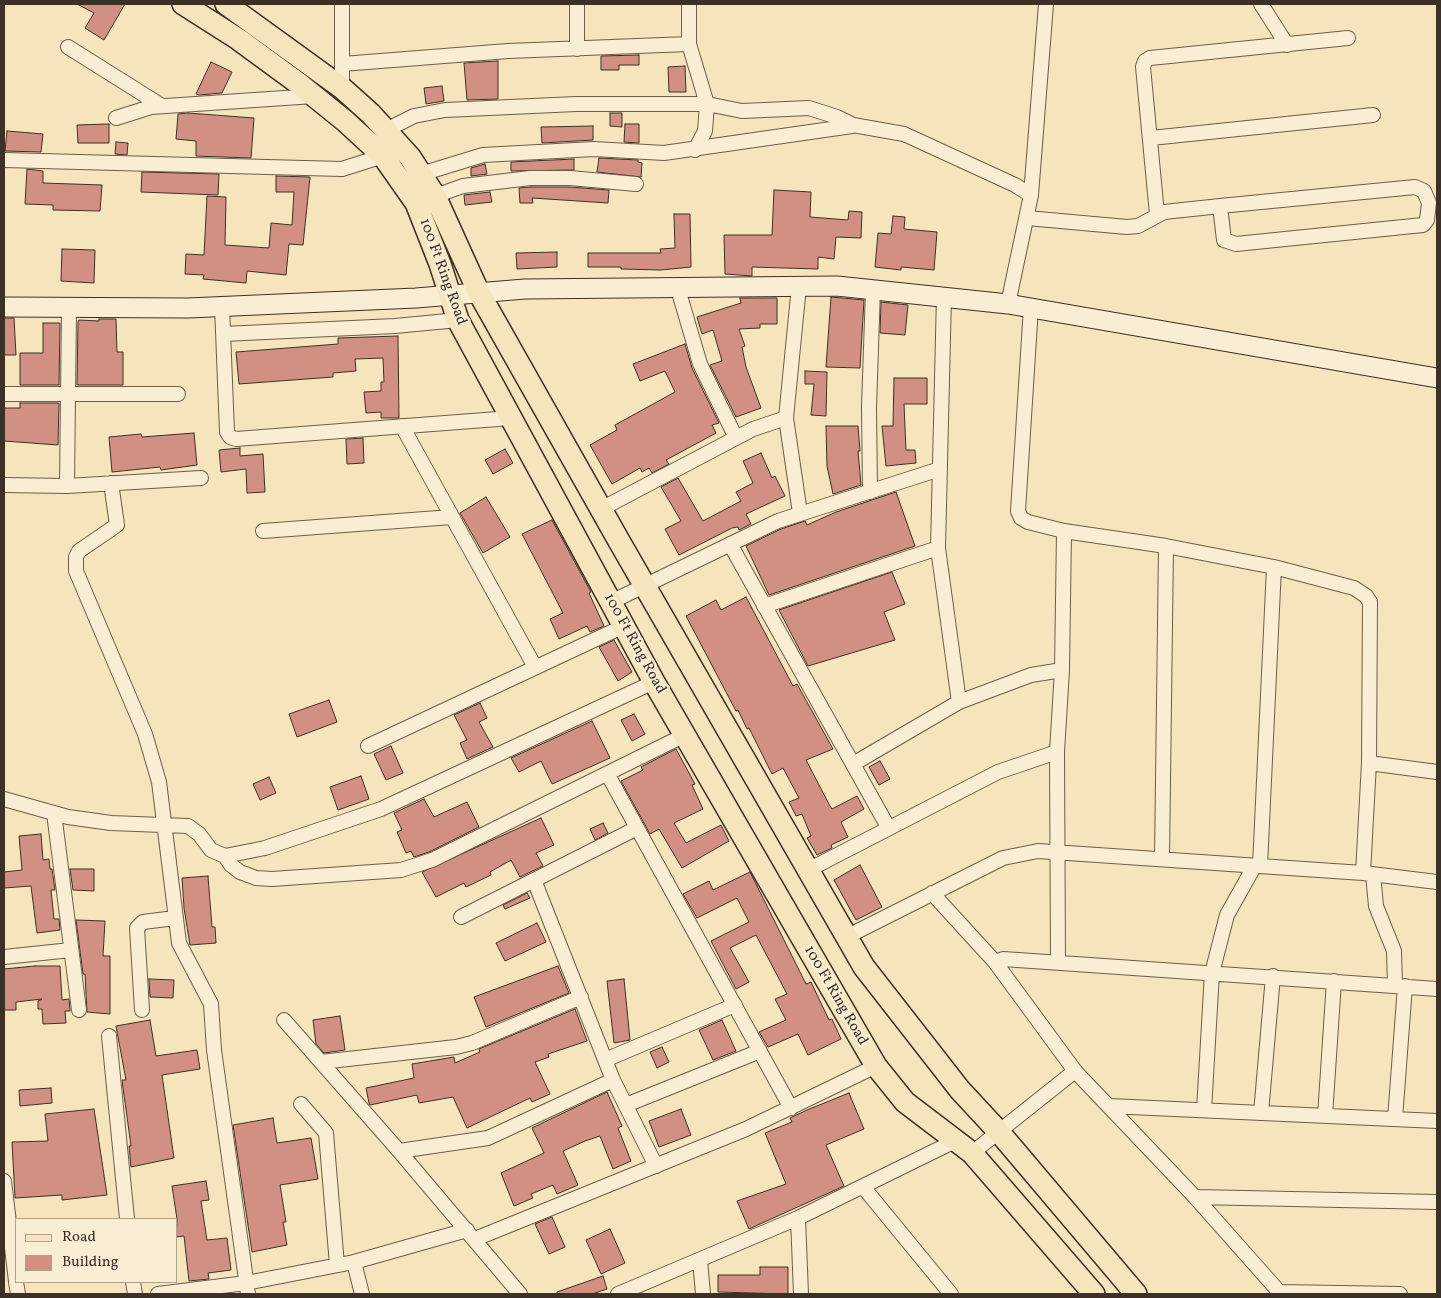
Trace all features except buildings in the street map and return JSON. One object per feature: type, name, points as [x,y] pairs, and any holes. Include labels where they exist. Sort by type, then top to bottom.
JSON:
[{"type":"main road","name":"100 Ft Ring Road","points":[[183,4],[238,39],[314,96],[383,156],[416,203],[458,320],[654,682],[876,1066],[906,1102],[963,1147],[1094,1294]]},
{"type":"main road","name":"100 Ft Ring Road","points":[[226,4],[342,88],[386,130],[410,157],[435,196],[479,292],[644,586],[864,967],[960,1090],[1136,1294]]},
{"type":"street","points":[[342,4],[342,88]]},
{"type":"street","points":[[577,4],[577,49]]},
{"type":"street","points":[[689,4],[689,44],[706,104],[705,132],[695,150]]},
{"type":"street","points":[[1008,304],[1031,195],[1046,4]]},
{"type":"street","points":[[1261,4],[1287,45]]},
{"type":"street","points":[[1157,214],[1143,68],[1147,59],[1348,38]]},
{"type":"street","points":[[342,64],[508,52],[689,44]]},
{"type":"street","points":[[68,47],[162,106]]},
{"type":"street","points":[[116,118],[151,107],[314,96]]},
{"type":"street","points":[[386,130],[414,116],[445,110],[576,104],[706,104],[742,112],[809,108],[837,117],[853,126]]},
{"type":"street","points":[[1151,138],[1374,115]]},
{"type":"street","points":[[421,174],[483,155],[594,149],[664,153],[853,126],[914,137],[1015,185],[1031,195]]},
{"type":"street","points":[[4,160],[342,169],[383,156]]},
{"type":"street","points":[[435,196],[463,186],[530,178],[570,178],[636,184]]},
{"type":"street","points":[[1027,218],[1127,227],[1138,226],[1157,214],[1220,206],[1415,187],[1424,191],[1429,203],[1427,220],[1423,225],[1236,244],[1224,240],[1220,206]]},
{"type":"street","points":[[799,286],[786,418],[800,513]]},
{"type":"street","points":[[4,307],[222,306],[450,295],[525,289],[678,289],[799,286],[873,289],[944,295],[1030,307],[1437,378]]},
{"type":"street","points":[[678,289],[700,364],[736,438]]},
{"type":"street","points":[[870,492],[869,407],[873,289]]},
{"type":"street","points":[[944,295],[938,548],[959,702]]},
{"type":"street","points":[[222,306],[227,432],[230,437],[236,439],[511,418]]},
{"type":"street","points":[[67,486],[69,307]]},
{"type":"street","points":[[1030,307],[1018,511],[1021,518],[1028,522],[1064,531],[1166,546],[1274,567],[1354,588],[1361,592],[1370,602],[1368,874],[1376,906],[1394,951],[1400,985],[1395,1119]]},
{"type":"street","points":[[223,334],[395,326],[458,320]]},
{"type":"street","points":[[4,394],[178,394]]},
{"type":"street","points":[[601,509],[736,438],[763,425],[786,418]]},
{"type":"street","points":[[402,426],[535,668]]},
{"type":"street","points":[[611,602],[730,544],[800,513],[940,470]]},
{"type":"street","points":[[4,485],[67,486],[201,478]]},
{"type":"street","points":[[111,483],[117,525],[79,551],[76,557],[76,571],[145,734],[159,782],[166,825],[179,943],[211,1004],[214,1050],[247,1288]]},
{"type":"street","points":[[263,531],[452,517]]},
{"type":"street","points":[[1058,961],[1057,752],[1062,670],[1064,531]]},
{"type":"street","points":[[730,544],[888,827]]},
{"type":"street","points":[[1162,859],[1166,546]]},
{"type":"street","points":[[764,606],[938,548]]},
{"type":"street","points":[[1204,1110],[1212,972],[1227,915],[1257,866],[1274,567]]},
{"type":"street","points":[[368,746],[624,626]]},
{"type":"street","points":[[853,764],[959,702],[1031,675],[1062,670]]},
{"type":"street","points":[[225,856],[265,848],[361,818],[654,682]]},
{"type":"street","points":[[4,800],[54,813],[111,823],[188,826],[199,834],[211,850],[225,856],[231,865],[240,872],[264,879],[361,875],[401,870],[432,860],[685,735]]},
{"type":"street","points":[[808,870],[888,827],[998,772],[1057,752]]},
{"type":"street","points":[[1368,763],[1437,772]]},
{"type":"street","points":[[608,774],[791,1108]]},
{"type":"street","points":[[54,813],[79,1010]]},
{"type":"street","points":[[461,916],[636,828]]},
{"type":"street","points":[[846,937],[1002,858],[1021,852],[1056,851],[1368,874],[1437,882]]},
{"type":"street","points":[[534,880],[613,1080],[656,1166]]},
{"type":"street","points":[[932,893],[995,962],[1075,1071],[1194,1197],[1280,1293],[1400,1294]]},
{"type":"street","points":[[142,1010],[137,928],[143,922],[175,918]]},
{"type":"street","points":[[4,957],[71,950]]},
{"type":"street","points":[[995,962],[1003,959],[1058,961],[1437,989]]},
{"type":"street","points":[[1262,1112],[1273,976]]},
{"type":"street","points":[[1325,1116],[1334,981]]},
{"type":"street","points":[[321,1062],[456,1047],[472,1043],[580,997]]},
{"type":"street","points":[[605,1060],[734,1006]]},
{"type":"street","points":[[284,1020],[400,1151],[520,1294]]},
{"type":"street","points":[[109,1036],[127,1218]]},
{"type":"street","points":[[626,1105],[760,1051]]},
{"type":"street","points":[[158,1294],[247,1288],[471,1234],[656,1166],[746,1129],[876,1066]]},
{"type":"street","points":[[618,1294],[998,1132],[1075,1071]]},
{"type":"street","points":[[400,1151],[488,1138],[613,1080]]},
{"type":"street","points":[[301,1104],[326,1133],[337,1265]]},
{"type":"street","points":[[1109,1106],[1437,1121]]},
{"type":"street","points":[[4,1182],[15,1273]]},
{"type":"street","points":[[864,1188],[951,1294]]},
{"type":"street","points":[[1194,1197],[1437,1202]]},
{"type":"street","points":[[798,1218],[801,1294]]},
{"type":"street","points":[[700,1260],[703,1294]]},
{"type":"street","points":[[354,1262],[362,1294]]}]
